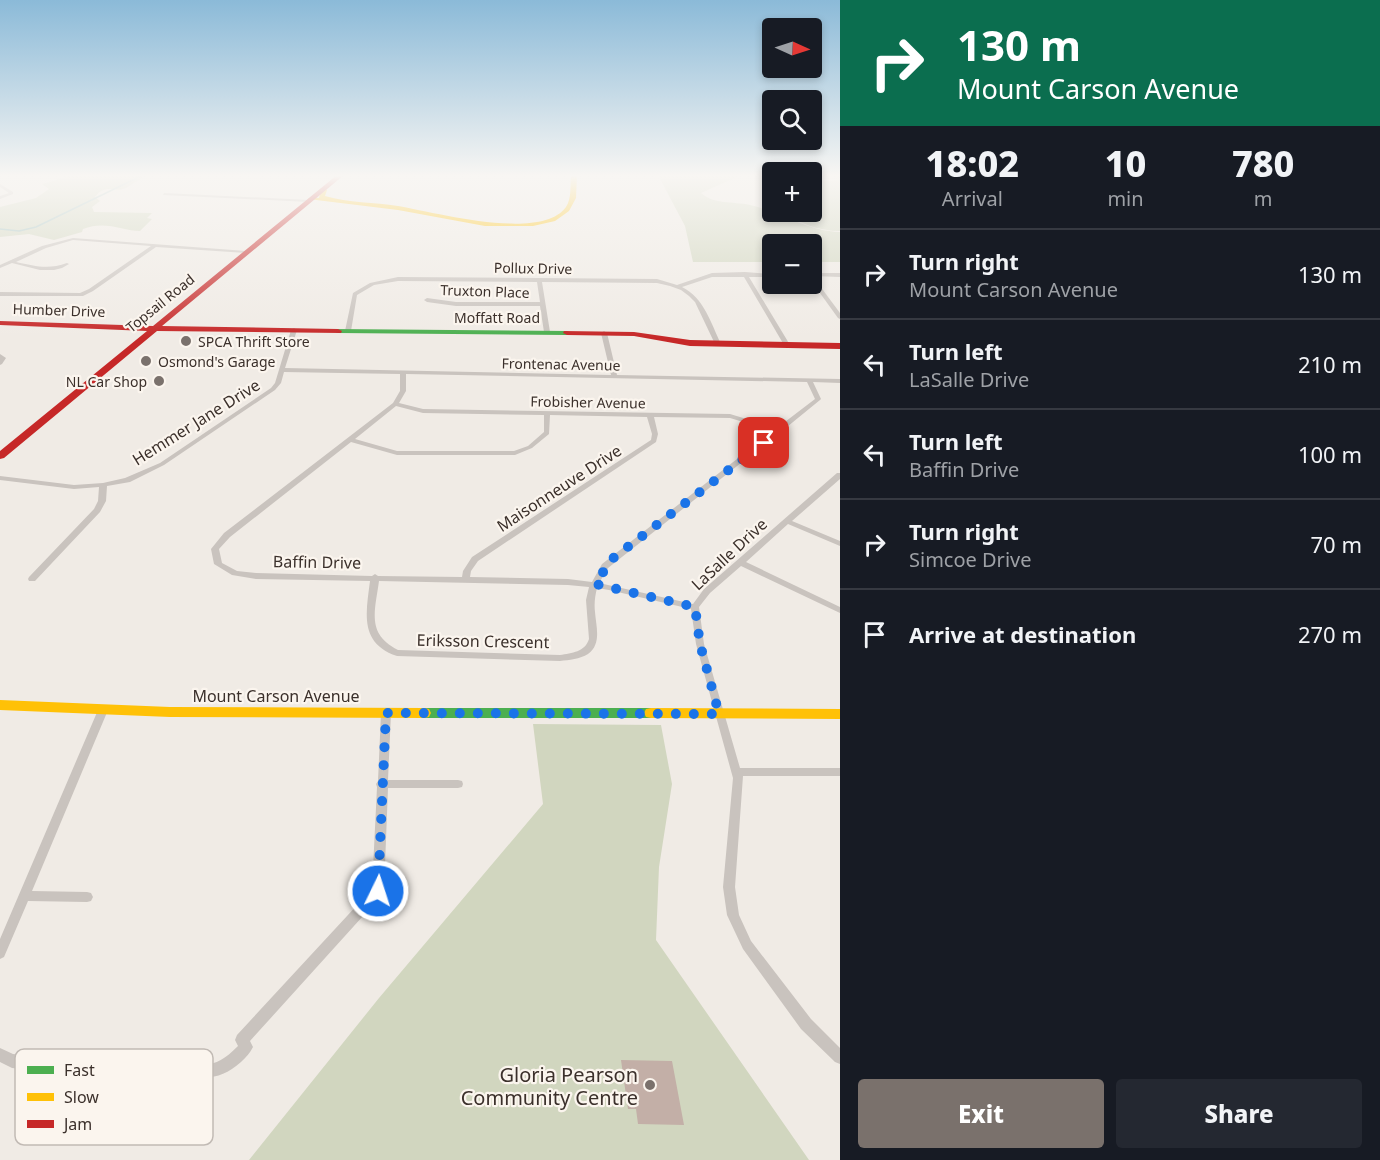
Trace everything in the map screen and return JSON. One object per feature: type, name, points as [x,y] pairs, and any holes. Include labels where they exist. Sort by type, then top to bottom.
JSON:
[{"type":"street","name":"Topsail Road","points":[[0,456],[274,229]]},
{"type":"street","points":[[0,267],[44,247],[73,239],[246,252]]},
{"type":"street","points":[[0,294],[81,295],[154,246]]},
{"type":"street","points":[[11,261],[47,269],[68,264]]},
{"type":"street","points":[[745,274],[787,345]]},
{"type":"street","points":[[679,286],[712,275],[762,275]]},
{"type":"street","points":[[822,276],[840,275]]},
{"type":"street","name":"Pollux Drive","points":[[348,331],[355,294],[372,284],[398,279],[657,281],[679,286]]},
{"type":"street","points":[[538,280],[547,332]]},
{"type":"street","points":[[679,286],[695,295],[718,344]]},
{"type":"street","points":[[822,291],[840,317]]},
{"type":"street","name":"Truxton Place","points":[[427,300],[456,304],[543,304]]},
{"type":"street","name":"Humber Drive","points":[[0,323],[153,328]]},
{"type":"street","name":"Moffatt Road","points":[[153,328],[604,333],[634,334],[690,343],[840,346]]},
{"type":"street","name":"Hemmer Jane Drive","points":[[0,478],[67,487],[103,485],[134,478],[162,464],[273,389],[282,370],[294,330]]},
{"type":"street","points":[[604,333],[614,376]]},
{"type":"street","points":[[0,356],[3,358],[0,363]]},
{"type":"street","name":"Frontenac Avenue","points":[[282,370],[840,381]]},
{"type":"street","points":[[395,404],[403,392],[403,373]]},
{"type":"street","points":[[595,584],[612,559],[818,399],[809,381]]},
{"type":"street","name":"Frobisher Avenue","points":[[395,404],[423,411],[730,416],[779,431]]},
{"type":"street","name":"Baffin Drive","points":[[395,404],[227,535],[215,549],[218,564],[244,575],[595,584],[695,607]]},
{"type":"street","points":[[349,439],[397,453],[515,453],[530,447],[547,433],[547,413]]},
{"type":"street","name":"Maisonneuve Drive","points":[[466,579],[467,571],[475,559],[654,441],[655,434],[650,414]]},
{"type":"street","name":"LaSalle Drive","points":[[840,475],[707,591],[695,607],[700,644],[737,772],[738,791],[729,896],[733,915],[747,945],[806,1024],[840,1057]]},
{"type":"street","points":[[32,579],[97,510],[103,498],[103,485]]},
{"type":"street","points":[[787,521],[840,544]]},
{"type":"street","points":[[740,562],[840,610]]},
{"type":"street","name":"Eriksson Crescent","points":[[375,578],[371,622],[374,637],[388,649],[408,655],[560,658],[579,654],[593,642],[595,634],[590,602],[595,584]]},
{"type":"street","name":"Mount Carson Avenue","points":[[0,705],[104,710],[840,714]]},
{"type":"street","points":[[0,953],[104,710]]},
{"type":"street","points":[[213,1069],[229,1063],[246,1047],[242,1040],[378,891],[381,784],[386,713]]},
{"type":"street","points":[[737,772],[840,772]]},
{"type":"street","points":[[381,784],[458,784]]},
{"type":"street","points":[[24,896],[87,897]]},
{"type":"street","points":[[0,1055],[15,1061]]},
{"type":"green space","points":[[0,229],[83,229],[82,232],[54,240],[29,234],[0,237]]},
{"type":"green space","points":[[686,229],[821,229],[840,232],[840,262],[822,262],[822,234],[762,234],[762,262],[693,262]]},
{"type":"green space","points":[[821,229],[840,229],[840,231],[824,230]]},
{"type":"green space","points":[[533,724],[661,725],[672,784],[659,867],[656,940],[809,1160],[249,1160],[379,998],[543,804]]},
{"type":"building","name":"Gloria Pearson Community Centre","points":[[621,1060],[672,1061],[684,1125],[638,1124],[636,1109],[628,1109]]},
{"type":"waterway","points":[[1,229],[19,231],[27,229]]},
{"type":"traffic: fast","points":[[338,331],[567,333]]},
{"type":"traffic: fast","points":[[424,713],[651,713]]},
{"type":"traffic: slow","points":[[0,705],[170,712],[424,713]]},
{"type":"traffic: slow","points":[[651,713],[840,714]]},
{"type":"traffic: jam","points":[[0,456],[275,229]]},
{"type":"traffic: jam","points":[[0,323],[169,329],[338,331]]},
{"type":"traffic: jam","points":[[567,333],[634,334],[690,343],[840,346]]},
{"type":"place","name":"SPCA Thrift Store","points":[[186,341]]},
{"type":"place","name":"Osmond's Garage","points":[[146,361]]},
{"type":"place","name":"NL Car Shop","points":[[159,381]]},
{"type":"place","name":"Gloria Pearson Community Centre","points":[[650,1085]]},
{"type":"route","points":[[378,891],[381,784],[386,713],[719,714],[700,644],[695,607],[595,584],[605,566],[612,559],[764,443]]}]
